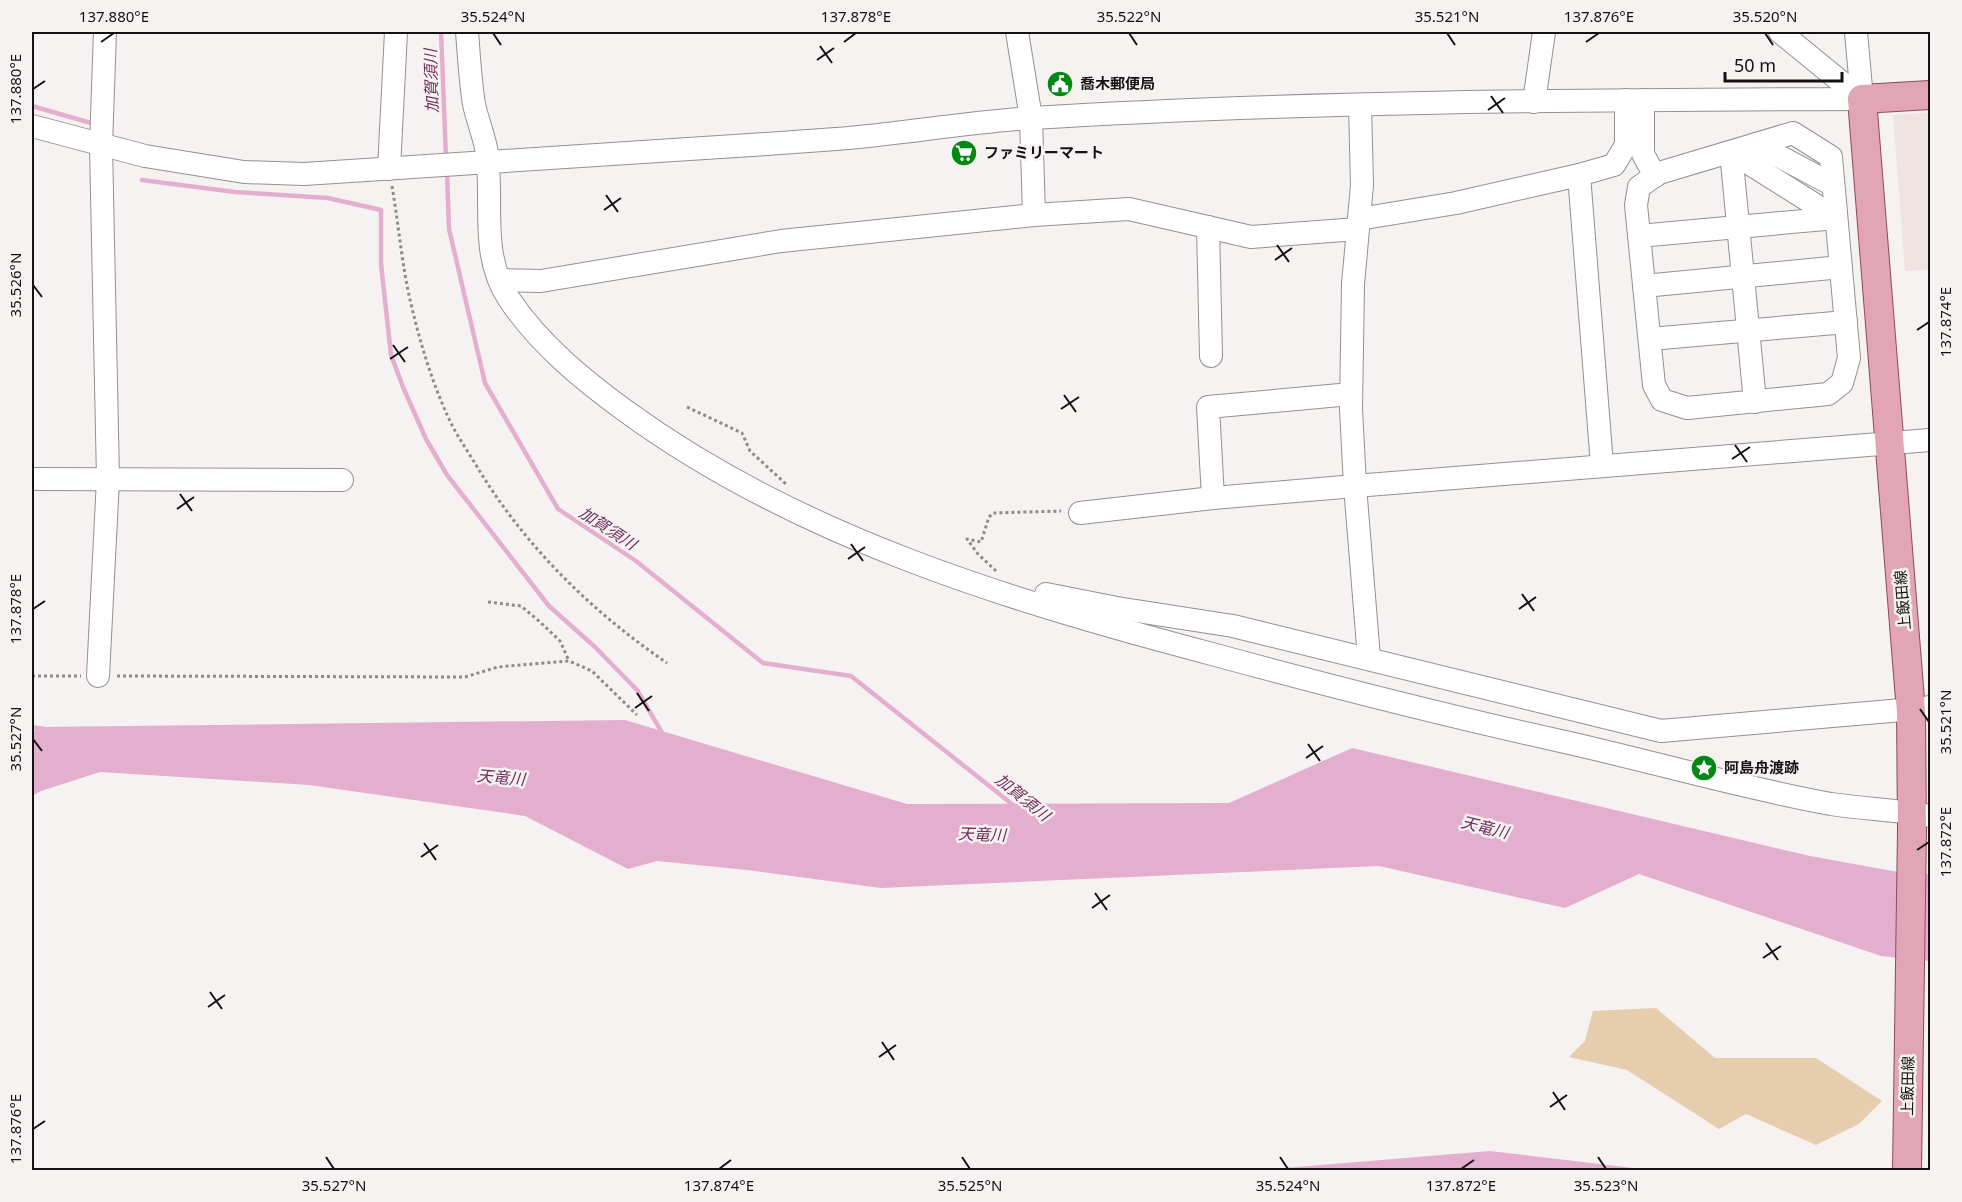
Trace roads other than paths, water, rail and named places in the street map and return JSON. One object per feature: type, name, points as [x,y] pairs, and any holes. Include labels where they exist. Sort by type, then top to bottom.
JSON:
[{"type":"main road","points":[[1862,99],[1930,96]]},
{"type":"main road","name":"上飯田線","points":[[1862,99],[1908,657],[1918,820],[1907,1170]]},
{"type":"street","points":[[98,676],[108,479],[101,145],[105,32]]},
{"type":"street","points":[[391,169],[396,32]]},
{"type":"street","points":[[467,32],[474,106],[484,159],[491,251],[509,300],[526,322],[565,362],[598,391],[660,436],[740,484],[843,532],[1001,593],[1158,640],[1492,726],[1832,804],[1918,820]]},
{"type":"street","points":[[1017,32],[1031,118],[1034,215]]},
{"type":"street","points":[[1533,102],[1544,32]]},
{"type":"street","points":[[1780,32],[1862,99]]},
{"type":"street","points":[[1856,32],[1862,99]]},
{"type":"street","points":[[32,126],[145,156],[244,172],[304,174],[391,169],[484,159],[842,138],[1031,118],[1360,105],[1862,99]]},
{"type":"street","points":[[500,280],[541,281],[781,241],[1034,215],[1129,209],[1251,237],[1358,224],[1579,175],[1614,165],[1626,145],[1635,100]]},
{"type":"street","points":[[1635,100],[1642,154],[1655,176]]},
{"type":"street","points":[[1360,105],[1362,185],[1353,284],[1351,394],[1355,486],[1369,658]]},
{"type":"street","points":[[1793,133],[1831,157],[1849,358],[1842,383],[1828,394],[1755,402],[1687,408],[1662,400],[1654,385],[1636,205],[1639,187],[1655,176],[1793,133]]},
{"type":"street","points":[[1731,152],[1836,218]]},
{"type":"street","points":[[1731,152],[1755,402]]},
{"type":"street","points":[[1579,175],[1602,465]]},
{"type":"street","points":[[1639,236],[1836,218]]},
{"type":"street","points":[[1208,227],[1211,356]]},
{"type":"street","points":[[1644,286],[1841,267]]},
{"type":"street","points":[[1650,339],[1845,322]]},
{"type":"street","points":[[1213,498],[1208,407],[1351,394]]},
{"type":"street","points":[[1080,513],[1213,498],[1930,440]]},
{"type":"street","points":[[32,479],[342,480]]},
{"type":"street","points":[[1001,593],[1022,589],[1117,608],[1233,626],[1661,731],[1902,710]]},
{"type":"water","name":"天竜川","points":[[625,720],[907,804],[1229,803],[1352,748],[1810,856],[1898,872],[1930,874],[1930,961],[1881,956],[1639,874],[1565,908],[1379,866],[881,888],[747,870],[657,861],[628,869],[525,816],[309,785],[100,772],[32,796],[32,733],[39,727]]},
{"type":"water","points":[[1490,1151],[1650,1170],[1260,1170]]},
{"type":"waterway","name":"加賀須川","points":[[441,32],[446,158]]},
{"type":"waterway","points":[[32,106],[91,123]]},
{"type":"waterway","name":"加賀須川","points":[[447,172],[449,229],[485,383],[558,509],[636,561],[763,663],[851,676],[1017,808]]},
{"type":"waterway","points":[[142,180],[235,192],[328,198],[381,210],[381,264],[391,355],[426,439],[447,475],[549,606],[595,647],[637,690],[664,736]]},
{"type":"waterway","points":[[32,727],[44,729]]},
{"type":"place","name":"喬木郵便局","points":[[1060,84]]},
{"type":"place","name":"ファミリーマート","points":[[964,153]]},
{"type":"place","name":"阿島舟渡跡","points":[[1704,768]]}]
